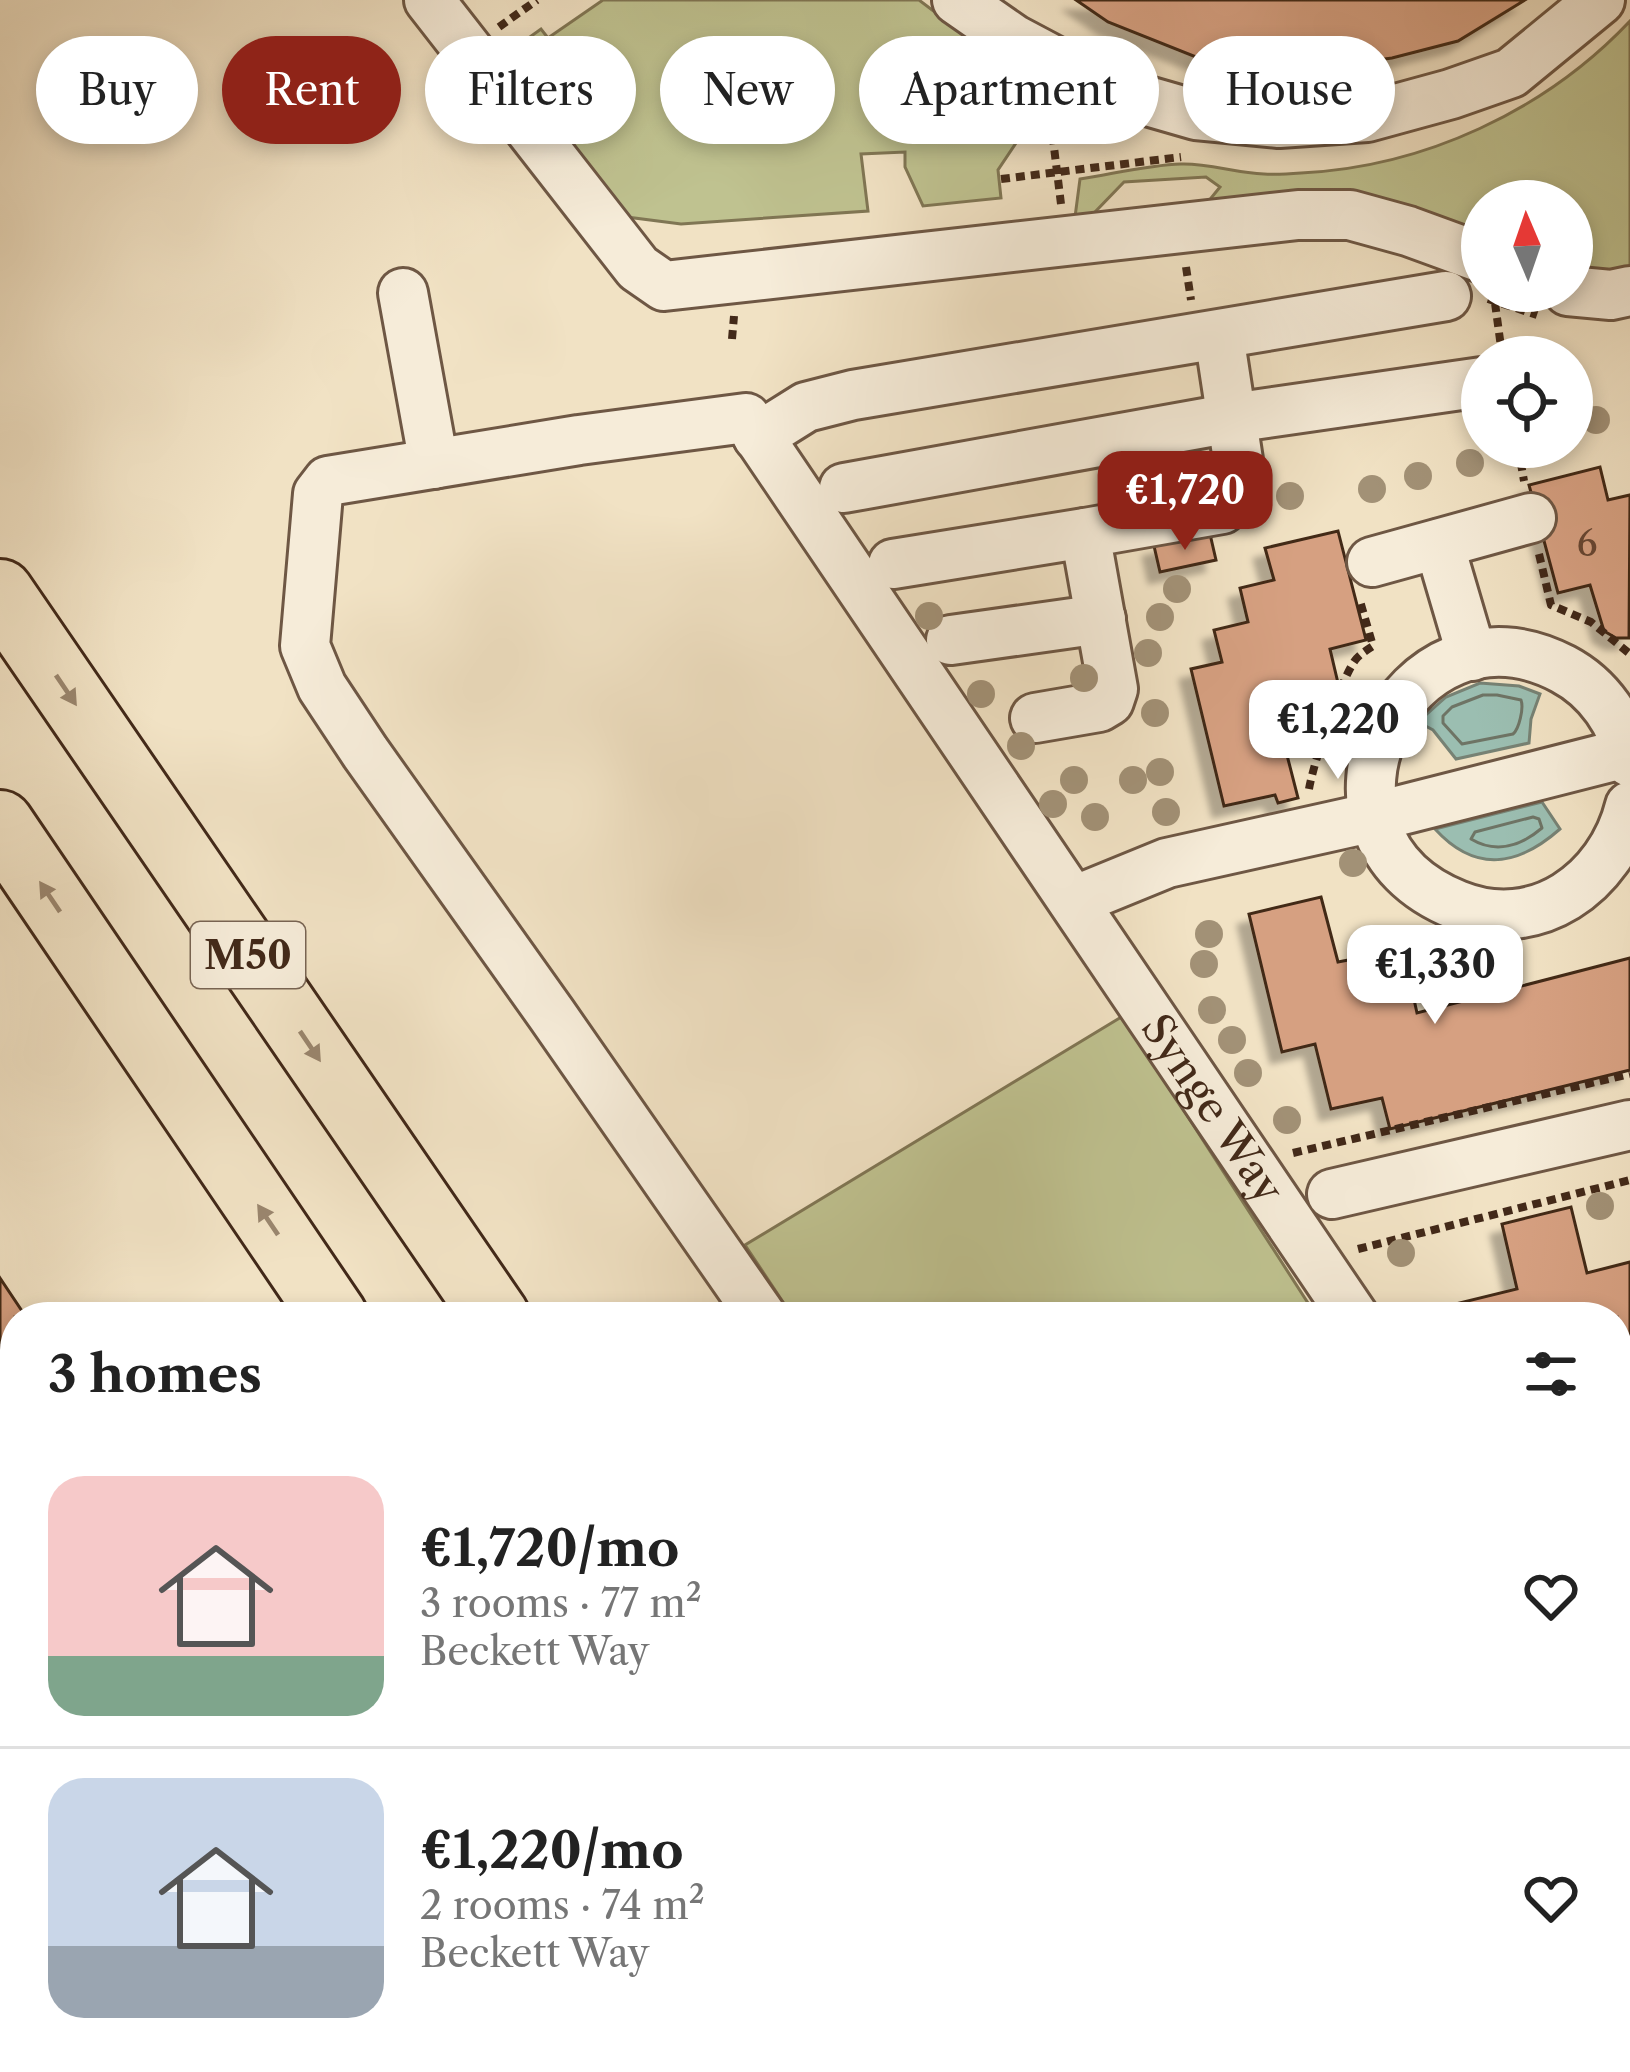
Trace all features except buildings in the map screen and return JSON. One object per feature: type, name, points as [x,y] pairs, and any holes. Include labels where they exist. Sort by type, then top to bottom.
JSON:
[{"type":"highway","name":"M50","points":[[0,593],[486,1302]]},
{"type":"highway","points":[[0,824],[324,1302]]},
{"type":"street","points":[[429,0],[638,268],[664,286],[1298,214],[1350,215],[1408,232],[1461,276]]},
{"type":"street","points":[[957,0],[1013,39],[1130,96],[1196,115],[1279,123],[1367,117],[1511,74],[1600,0]]},
{"type":"street","points":[[751,1302],[322,687],[305,646],[318,494],[328,481],[746,418],[758,437],[806,407],[853,395],[1461,290]]},
{"type":"street","points":[[1593,298],[1630,291]]},
{"type":"street","points":[[403,293],[434,464]]},
{"type":"street","points":[[893,564],[1222,509],[1238,492],[1238,460],[1219,335]]},
{"type":"street","points":[[844,488],[1232,418],[1461,385]]},
{"type":"street","name":"Synge Way","points":[[758,437],[1344,1302]]},
{"type":"street","points":[[1365,578],[1439,544],[1531,518]]},
{"type":"street","points":[[1034,718],[1099,706],[1109,701],[1113,689],[1085,533]]},
{"type":"street","points":[[1439,544],[1472,656]]},
{"type":"street","points":[[951,640],[1101,619]]},
{"type":"street","points":[[1074,901],[1167,863],[1374,817],[1629,755],[1605,704],[1568,671],[1522,654],[1472,656],[1430,674],[1412,688],[1385,724],[1376,745],[1371,768],[1374,817],[1398,863],[1417,883],[1440,899],[1480,911],[1521,913],[1548,906],[1573,893],[1612,854],[1630,806]]},
{"type":"street","points":[[1332,1194],[1630,1125]]},
{"type":"path","points":[[510,18],[537,0]]},
{"type":"path","points":[[1053,144],[1056,166]]},
{"type":"path","points":[[1186,266],[1204,263]]},
{"type":"path","points":[[732,338],[734,315]]},
{"type":"path","points":[[1306,800],[1323,738],[1354,660],[1373,646],[1365,578]]},
{"type":"path","points":[[1551,605],[1591,622],[1630,654]]},
{"type":"path","points":[[1283,1156],[1630,1073]]},
{"type":"path","points":[[1348,1253],[1630,1180]]},
{"type":"green space","points":[[603,0],[919,0],[967,36],[859,36],[859,144],[1015,144],[998,170],[1001,198],[923,206],[905,167],[905,152],[861,154],[868,211],[681,224],[627,217],[570,144],[636,144],[636,36],[551,36]]},
{"type":"green space","points":[[1630,21],[1630,272],[1593,271],[1593,180],[1461,180],[1461,236],[1207,203],[1220,187],[1206,177],[1124,182],[1092,215],[1075,217],[1080,179],[1181,164],[1301,173],[1347,168],[1437,146],[1521,107],[1597,53]]},
{"type":"green space","points":[[1123,1016],[1307,1302],[783,1302],[745,1245]]},
{"type":"water","points":[[1480,683],[1519,686],[1540,694],[1529,743],[1456,759],[1433,730],[1418,722],[1446,697]]},
{"type":"water","points":[[1542,802],[1560,829],[1513,857],[1481,859],[1435,829]]}]
